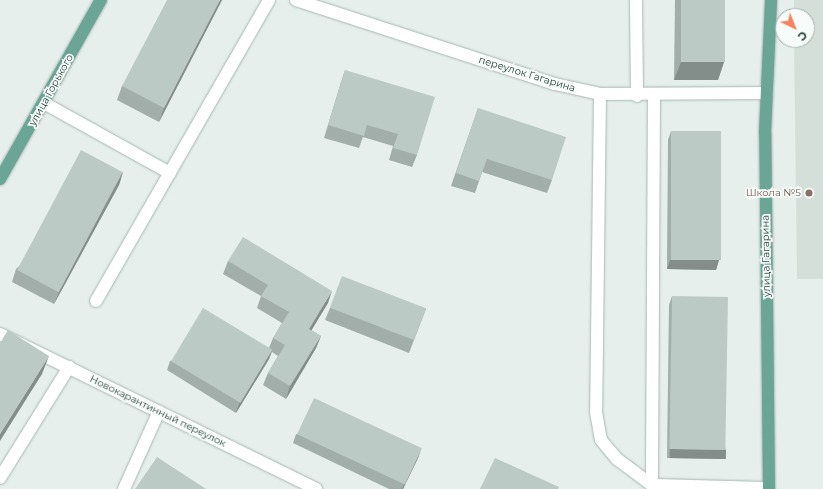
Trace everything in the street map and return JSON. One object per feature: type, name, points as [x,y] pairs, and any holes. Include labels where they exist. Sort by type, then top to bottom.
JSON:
[{"type":"main road","name":"улица Горького","points":[[0,179],[101,0]]},
{"type":"main road","name":"улица Гагарина","points":[[769,489],[767,93],[771,0]]},
{"type":"lane","points":[[96,301],[269,0]]},
{"type":"lane","name":"переулок Гагарина","points":[[296,0],[555,84],[600,94],[637,96],[767,93]]},
{"type":"lane","points":[[636,0],[637,96]]},
{"type":"lane","points":[[600,94],[596,412],[602,440],[617,459],[652,485],[769,489]]},
{"type":"lane","points":[[652,485],[654,95]]},
{"type":"lane","points":[[44,103],[170,173]]},
{"type":"lane","name":"Новокарантинный переулок","points":[[0,334],[316,489]]},
{"type":"lane","points":[[0,478],[69,367]]},
{"type":"lane","points":[[124,489],[159,411]]},
{"type":"shaded area","name":"Школа №5","points":[[794,0],[823,0],[823,279],[797,279],[794,48],[815,48],[815,8],[794,8]]},
{"type":"building","points":[[167,0],[220,0],[164,108],[122,86]]},
{"type":"building","points":[[681,0],[725,0],[725,62],[681,62]]},
{"type":"building","points":[[345,70],[435,97],[417,155],[393,148],[398,134],[367,125],[364,136],[328,125]]},
{"type":"building","points":[[478,108],[566,137],[552,180],[487,159],[479,181],[456,173]]},
{"type":"building","points":[[671,131],[721,131],[721,260],[671,260]]},
{"type":"building","points":[[81,150],[122,172],[59,292],[17,270]]},
{"type":"building","points":[[243,237],[332,291],[309,329],[321,336],[290,386],[268,373],[285,345],[273,338],[289,312],[261,296],[268,285],[228,261]]},
{"type":"building","points":[[342,276],[426,308],[414,340],[330,308]]},
{"type":"building","points":[[672,296],[728,297],[725,450],[669,449]]},
{"type":"building","points":[[203,308],[272,350],[240,403],[171,361]]},
{"type":"building","points":[[8,330],[49,356],[0,434],[0,343]]},
{"type":"building","points":[[314,398],[422,448],[405,485],[297,434]]},
{"type":"building","points":[[157,457],[206,489],[135,489]]},
{"type":"building","points":[[495,458],[559,487],[558,489],[480,489]]},
{"type":"place","name":"Школа №5","points":[[809,193]]}]
